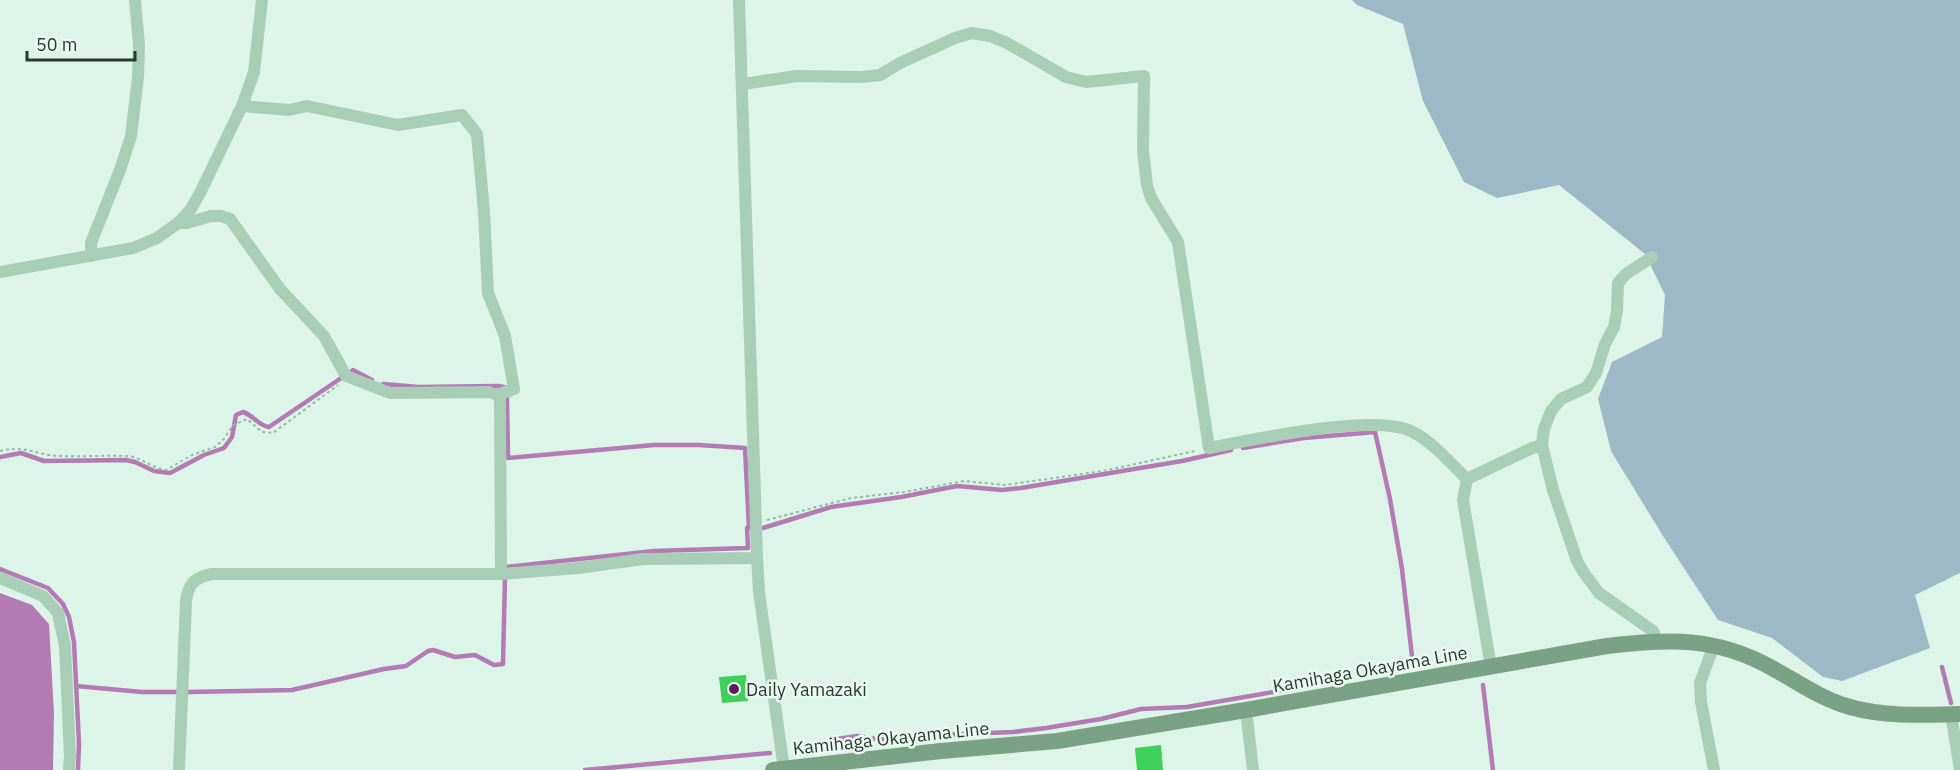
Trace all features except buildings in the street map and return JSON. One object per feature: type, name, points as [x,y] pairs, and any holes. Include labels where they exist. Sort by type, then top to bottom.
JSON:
[{"type":"main road","name":"Kamihaga Okayama Line","points":[[779,770],[941,751],[1057,741],[1607,646],[1657,640],[1690,641],[1743,653],[1823,698],[1850,707],[1876,713],[1956,714]]},
{"type":"street","points":[[91,256],[91,243],[120,170],[131,135],[139,45],[135,0]]},
{"type":"street","points":[[0,272],[133,248],[157,238],[178,223],[191,209],[200,194],[242,106],[254,72],[262,0]]},
{"type":"street","points":[[739,0],[757,558],[779,770]]},
{"type":"street","points":[[743,84],[797,76],[880,75],[909,59],[955,38],[972,33],[990,36],[1007,43],[1066,77],[1086,82],[1144,76],[1143,151],[1147,184],[1151,198],[1178,242],[1209,448],[1303,431],[1360,426],[1392,427],[1409,430],[1427,441],[1467,479]]},
{"type":"street","points":[[178,223],[187,223],[211,216],[230,219],[280,289],[324,336],[346,375],[390,393],[503,393],[514,389],[505,336],[488,293],[477,134],[462,116],[398,125],[307,106],[289,110],[242,106]]},
{"type":"street","points":[[1652,257],[1626,274],[1618,283],[1614,327],[1605,344],[1596,373],[1587,387],[1561,399],[1551,411],[1544,429],[1542,446],[1553,490],[1577,561],[1584,573],[1599,593],[1653,631],[1657,640]]},
{"type":"street","points":[[501,574],[500,400],[503,393]]},
{"type":"street","points":[[1467,479],[1532,448],[1542,446]]},
{"type":"street","points":[[1467,479],[1463,500],[1491,667]]},
{"type":"street","points":[[179,770],[186,601],[187,592],[196,579],[212,574],[501,574],[578,568],[644,559],[757,558]]},
{"type":"street","points":[[0,578],[43,596],[58,613],[65,646],[69,770]]},
{"type":"street","points":[[1714,645],[1700,683],[1701,702],[1714,770]]},
{"type":"street","points":[[1246,710],[1254,770]]},
{"type":"street","points":[[1956,714],[1960,770]]},
{"type":"path","points":[[0,451],[10,447],[20,447],[59,456],[137,457],[147,464],[166,470],[192,455],[215,447],[224,440],[233,425],[238,422],[247,419],[262,432],[273,433],[346,375]]},
{"type":"path","points":[[756,523],[851,498],[904,492],[964,480],[1005,485],[1103,471],[1209,448]]},
{"type":"shaded area","points":[[1352,0],[1960,0],[1960,573],[1915,595],[1930,648],[1842,681],[1823,677],[1772,638],[1718,620],[1611,451],[1598,399],[1612,362],[1662,337],[1665,295],[1645,254],[1559,185],[1497,198],[1464,182],[1423,101],[1403,24],[1357,5]]},
{"type":"shaded area","points":[[0,593],[32,605],[49,624],[54,714],[53,770],[0,770]]},
{"type":"waterway","points":[[0,457],[21,453],[44,461],[126,460],[154,471],[170,473],[204,455],[224,448],[232,437],[236,415],[243,412],[269,427],[353,370],[372,380]]},
{"type":"waterway","points":[[383,384],[419,387],[504,387],[507,397],[508,458],[654,445],[745,448],[749,528]]},
{"type":"waterway","points":[[1243,448],[1304,438],[1375,432],[1402,569],[1413,665]]},
{"type":"waterway","points":[[763,528],[831,507],[957,486],[1002,490],[1021,488],[1182,461],[1231,450]]},
{"type":"waterway","points":[[505,569],[505,567],[654,551],[748,548],[747,528]]},
{"type":"waterway","points":[[0,569],[48,588],[63,604],[69,617],[74,642],[79,744],[78,770]]},
{"type":"waterway","points":[[188,692],[292,690],[406,666],[433,650],[455,657],[475,655],[494,665],[503,664],[505,577]]},
{"type":"waterway","points":[[1942,667],[1951,703]]},
{"type":"waterway","points":[[1483,685],[1493,770]]},
{"type":"waterway","points":[[76,686],[142,692],[178,692]]},
{"type":"waterway","points":[[799,751],[815,750],[831,740],[857,736],[875,739],[903,739],[1046,728],[1101,719],[1141,709],[1187,707],[1302,687]]},
{"type":"waterway","points":[[585,770],[770,753]]},
{"type":"place","name":"Daily Yamazaki","points":[[734,689]]}]
